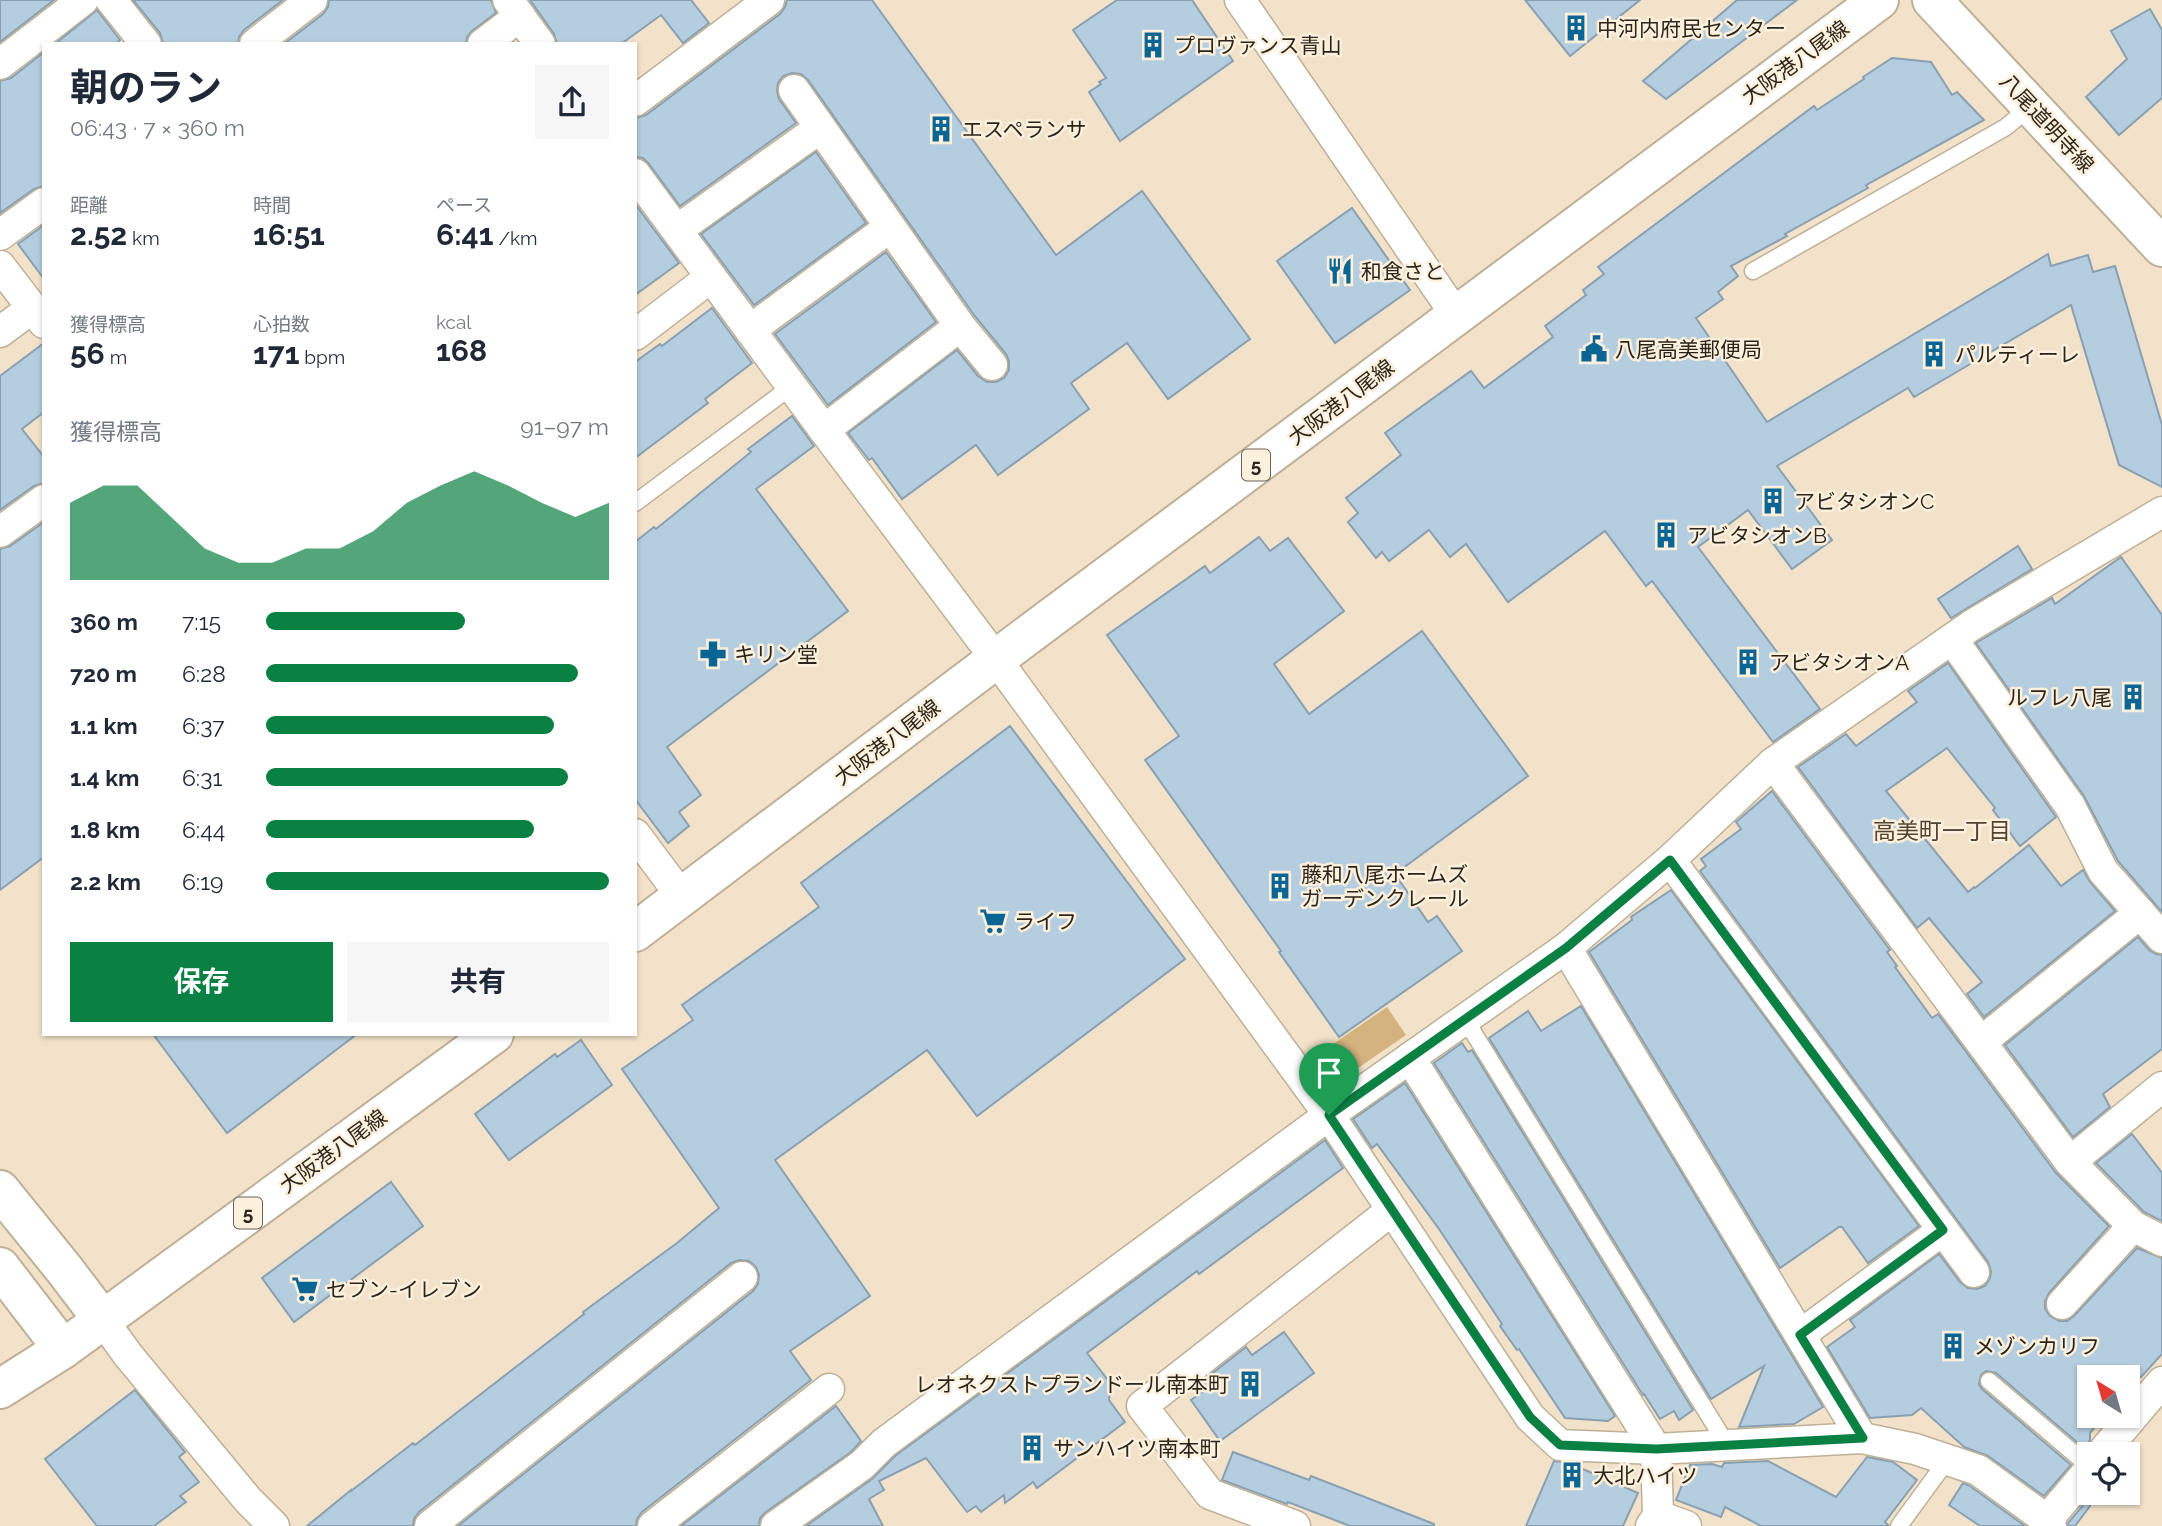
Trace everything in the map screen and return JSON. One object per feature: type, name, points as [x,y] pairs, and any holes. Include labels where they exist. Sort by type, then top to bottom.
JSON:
[{"type":"main road","name":"大阪港八尾線","points":[[637,931],[1879,0]]},
{"type":"main road","name":"八尾道明寺線","points":[[1932,0],[2031,106],[2156,231]]},
{"type":"main road","name":"大阪港八尾線","points":[[0,1389],[63,1349],[491,1036]]},
{"type":"main road","points":[[0,1191],[102,1319]]},
{"type":"main road","points":[[0,1268],[63,1349]]},
{"type":"street","points":[[0,64],[83,0]]},
{"type":"street","points":[[111,0],[144,42]]},
{"type":"street","points":[[258,42],[312,0]]},
{"type":"street","points":[[637,99],[769,0]]},
{"type":"street","points":[[1240,0],[1457,315]]},
{"type":"street","points":[[485,42],[514,8],[539,42]]},
{"type":"street","points":[[794,90],[960,326],[992,365]]},
{"type":"street","points":[[677,230],[820,128]]},
{"type":"street","points":[[637,177],[996,659],[1329,1115],[1530,1417],[1560,1445],[1656,1449],[1863,1438],[1915,1448],[1978,1470],[2049,1523],[2077,1485]]},
{"type":"street","points":[[0,235],[42,204]]},
{"type":"street","points":[[750,330],[890,227]]},
{"type":"street","points":[[0,266],[38,316],[0,332]]},
{"type":"street","points":[[637,333],[711,277]]},
{"type":"street","points":[[824,430],[960,326]]},
{"type":"street","points":[[0,533],[42,501]]},
{"type":"street","points":[[776,1526],[862,1465],[895,1434],[1329,1115],[1566,948],[1670,860],[1773,763],[1952,639],[2162,512]]},
{"type":"street","points":[[1952,639],[2070,806],[2103,871],[2162,938]]},
{"type":"street","points":[[1773,763],[2070,1162],[2133,1226],[2162,1241]]},
{"type":"street","points":[[637,837],[682,897]]},
{"type":"street","points":[[1670,860],[1974,1272]]},
{"type":"street","points":[[1981,1042],[2140,913]]},
{"type":"street","points":[[1566,948],[1863,1438]]},
{"type":"street","points":[[1410,1058],[1656,1449],[1655,1521],[1686,1526]]},
{"type":"street","points":[[2070,1162],[2162,1087]]},
{"type":"street","points":[[1285,1524],[1210,1494],[1142,1406],[1392,1210]]},
{"type":"street","points":[[2062,1304],[2133,1226]]},
{"type":"street","points":[[1800,1335],[1943,1230]]},
{"type":"street","points":[[430,1526],[742,1277]]},
{"type":"street","points":[[102,1319],[137,1366],[248,1500],[274,1526]]},
{"type":"street","points":[[2111,1442],[2162,1382]]},
{"type":"street","points":[[653,1526],[829,1389]]},
{"type":"lane","points":[[1753,271],[2006,127],[2031,106]]},
{"type":"lane","points":[[637,502],[792,386]]},
{"type":"lane","points":[[1465,1019],[1727,1445]]},
{"type":"lane","points":[[1989,1381],[2077,1457]]},
{"type":"lane","points":[[1899,1526],[1948,1460]]},
{"type":"shaded area","points":[[1387,1007],[1406,1035],[1339,1081],[1320,1053]]},
{"type":"building","points":[[0,0],[54,0],[0,42]]},
{"type":"building","points":[[133,0],[283,0],[244,30],[238,42],[162,42],[160,33]]},
{"type":"building","points":[[329,0],[491,0],[496,13],[472,31],[466,42],[287,42],[323,14]]},
{"type":"building","points":[[530,0],[691,0],[709,23],[683,43],[661,15],[624,42],[556,42],[554,34]]},
{"type":"building","points":[[787,0],[872,0],[1056,255],[1142,191],[1250,339],[1168,399],[1127,343],[1071,383],[1089,409],[998,475],[976,445],[902,499],[872,458],[869,460],[848,433],[957,350],[978,376],[987,382],[1004,378],[1009,370],[1009,361],[808,80],[801,74],[792,73],[783,76],[778,83],[779,99],[796,123],[680,206],[649,164],[643,158],[637,157],[637,117],[646,115],[780,14]]},
{"type":"building","name":"プロヴァンス青山","points":[[1117,0],[1192,0],[1233,61],[1120,141],[1089,92],[1106,78],[1073,30]]},
{"type":"building","name":"中河内府民センター","points":[[1525,0],[1640,0],[1570,56]]},
{"type":"building","points":[[1737,0],[1797,0],[1666,99],[1643,81]]},
{"type":"building","points":[[2150,9],[2162,30],[2162,98],[2119,135],[2086,97],[2127,59],[2111,31]]},
{"type":"building","points":[[97,10],[120,40],[118,42],[57,42]]},
{"type":"building","points":[[42,54],[42,187],[34,189],[0,213],[0,81],[11,78]]},
{"type":"building","points":[[1892,58],[1931,62],[1952,95],[1957,92],[1984,120],[1866,185],[1868,188],[1731,266],[1738,276],[1718,292],[1723,299],[1696,318],[1767,422],[2048,254],[2051,266],[2088,255],[2093,272],[2115,266],[2162,425],[2162,487],[2119,465],[2071,305],[1914,397],[1908,388],[1777,466],[1832,540],[1792,569],[1748,510],[1698,547],[1820,709],[1773,742],[1652,581],[1646,586],[1605,531],[1508,602],[1466,544],[1450,557],[1429,530],[1389,561],[1382,552],[1376,558],[1348,522],[1358,513],[1346,498],[1401,455],[1385,433],[1471,371],[1484,388],[1553,337],[1545,326],[1586,295],[1583,290],[1604,274],[1598,267],[1814,106],[1817,110]]},
{"type":"building","points":[[816,152],[866,223],[754,305],[701,234]]},
{"type":"building","points":[[637,207],[679,263],[637,294]]},
{"type":"building","points":[[1352,208],[1410,290],[1335,343],[1277,261]]},
{"type":"building","points":[[42,226],[42,276],[18,244]]},
{"type":"building","points":[[886,252],[936,322],[828,405],[775,334]]},
{"type":"building","points":[[712,308],[752,363],[705,399],[708,403],[637,456],[637,361],[660,344],[662,346]]},
{"type":"building","points":[[42,344],[42,414],[22,429],[42,454],[42,484],[34,486],[0,510],[0,376]]},
{"type":"building","name":"キリン堂","points":[[792,416],[814,446],[756,489],[848,611],[667,747],[701,795],[679,812],[689,826],[668,843],[637,802],[637,540],[654,527],[656,529],[751,452],[748,449]]},
{"type":"building","points":[[42,523],[42,858],[0,890],[0,549],[10,546]]},
{"type":"building","points":[[1259,537],[1270,551],[1288,538],[1344,611],[1274,664],[1309,714],[1422,631],[1528,776],[1395,874],[1428,922],[1437,916],[1462,951],[1339,1037],[1145,760],[1179,736],[1107,635],[1205,566],[1210,573]]},
{"type":"building","points":[[2018,546],[2032,569],[1951,618],[1938,599]]},
{"type":"building","points":[[2121,557],[2162,615],[2162,912],[2118,861],[2084,796],[1976,643],[2052,598],[2055,604]]},
{"type":"building","points":[[1948,663],[2056,817],[2020,846],[1993,810],[1995,808],[1947,748],[1886,791],[1968,892],[2029,845],[2061,886],[2083,870],[2115,911],[1984,1017],[1967,994],[1982,982],[1929,918],[1917,928],[1798,767],[1846,734],[1856,746],[1917,702],[1908,691]]},
{"type":"building","points":[[1010,726],[1185,959],[977,1116],[927,1050],[775,1160],[870,1296],[790,1351],[811,1380],[642,1512],[636,1526],[458,1526],[753,1291],[758,1284],[759,1275],[756,1267],[749,1261],[731,1263],[419,1512],[413,1526],[307,1526],[719,1208],[622,1069],[693,1020],[682,1005],[819,907],[801,883]]},
{"type":"building","points":[[1772,791],[1890,950],[1887,952],[1897,966],[1895,967],[1932,1018],[1938,1014],[2056,1173],[2109,1226],[2049,1293],[2045,1309],[2050,1316],[2059,1321],[2067,1321],[2074,1316],[2137,1248],[2162,1258],[2162,1354],[2141,1377],[2140,1365],[2077,1365],[2077,1428],[2094,1428],[2090,1433],[2089,1442],[2077,1442],[1996,1373],[1986,1371],[1981,1375],[1979,1384],[1982,1389],[2071,1465],[2044,1496],[1988,1456],[1964,1447],[1921,1408],[1912,1415],[1870,1418],[1827,1347],[1855,1327],[1850,1320],[1939,1254],[1960,1282],[1968,1288],[1985,1286],[1991,1271],[1988,1262],[1700,871],[1706,866],[1701,859],[1741,829],[1736,822]]},
{"type":"building","points":[[1671,890],[1919,1226],[1868,1263],[1842,1227],[1839,1227],[1780,1268],[1589,952],[1632,920],[1631,917]]},
{"type":"building","points":[[2138,937],[2149,950],[2162,955],[2162,1049],[2103,1094],[2110,1107],[2073,1137],[2005,1045]]},
{"type":"building","points":[[1581,1006],[1823,1407],[1794,1424],[1739,1427],[1764,1366],[1711,1399],[1489,1038],[1528,1011],[1541,1031]]},
{"type":"building","points":[[154,1036],[354,1036],[227,1133]]},
{"type":"building","points":[[581,1040],[612,1085],[509,1160],[475,1114],[555,1054],[557,1057]]},
{"type":"building","points":[[1462,1043],[1468,1052],[1472,1050],[1693,1410],[1679,1420],[1674,1411],[1660,1419],[1643,1395],[1434,1063]]},
{"type":"building","points":[[1405,1083],[1615,1416],[1608,1421],[1565,1418],[1519,1349],[1517,1350],[1500,1326],[1502,1324],[1439,1229],[1377,1144],[1372,1148],[1353,1119]]},
{"type":"building","points":[[2132,1134],[2162,1173],[2162,1221],[2144,1212],[2096,1163]]},
{"type":"building","points":[[1325,1140],[1343,1168],[1087,1353],[1111,1384],[1109,1400],[1125,1422],[1037,1488],[1033,1482],[1005,1503],[1004,1495],[981,1512],[976,1506],[967,1512],[926,1458],[879,1481],[884,1490],[869,1499],[883,1526],[806,1526],[872,1479],[895,1456]]},
{"type":"building","points":[[391,1182],[423,1226],[294,1322],[262,1278]]},
{"type":"building","name":"レオネクストプランドール南本町","points":[[1284,1332],[1314,1373],[1220,1441],[1191,1400],[1205,1390],[1200,1383],[1246,1347],[1252,1355]]},
{"type":"building","points":[[135,1390],[185,1452],[179,1457],[199,1482],[180,1496],[186,1502],[154,1526],[97,1526],[45,1459]]},
{"type":"building","points":[[836,1406],[861,1441],[851,1452],[766,1512],[760,1518],[759,1526],[681,1526]]},
{"type":"building","points":[[1233,1452],[1309,1480],[1311,1476],[1434,1526],[1350,1526],[1288,1502],[1287,1504],[1222,1480]]},
{"type":"building","points":[[1867,1457],[1893,1462],[1917,1480],[1885,1522],[1889,1526],[1761,1526],[1725,1507],[1721,1517],[1676,1500],[1690,1465],[1712,1464],[1722,1467],[1724,1463],[1768,1461],[1836,1497]]},
{"type":"building","name":"大北ハイツ","points":[[1554,1461],[1569,1463],[1638,1493],[1623,1526],[1526,1526]]},
{"type":"building","points":[[1963,1483],[2025,1526],[1980,1526],[1949,1505]]},
{"type":"building","points":[[2083,1505],[2090,1505],[2075,1526],[2068,1526]]},
{"type":"place","name":"中河内府民センター","points":[[1576,28]]},
{"type":"place","name":"プロヴァンス青山","points":[[1153,45]]},
{"type":"place","name":"エスペランサ","points":[[941,129]]},
{"type":"place","name":"和食さと","points":[[1340,271]]},
{"type":"place","name":"八尾高美郵便局","points":[[1594,349]]},
{"type":"place","name":"パルティーレ","points":[[1934,354]]},
{"type":"place","name":"アビタシオンC","points":[[1773,501]]},
{"type":"place","name":"アビタシオンB","points":[[1666,535]]},
{"type":"place","name":"キリン堂","points":[[713,654]]},
{"type":"place","name":"アビタシオンA","points":[[1748,662]]},
{"type":"place","name":"ルフレ八尾","points":[[2133,697]]},
{"type":"place","name":"藤和八尾ホームズ ガーデンクレール","points":[[1280,886]]},
{"type":"place","name":"ライフ","points":[[993,921]]},
{"type":"place","name":"セブン-イレブン","points":[[305,1289]]},
{"type":"place","name":"メゾンカリフ","points":[[1953,1346]]},
{"type":"place","name":"レオネクストプランドール南本町","points":[[1250,1384]]},
{"type":"place","name":"サンハイツ南本町","points":[[1032,1448]]},
{"type":"place","name":"大北ハイツ","points":[[1572,1475]]},
{"type":"district","name":"高美町一丁目","points":[[1942,830]]},
{"type":"route","points":[[1670,860],[1943,1230],[1800,1335],[1863,1438],[1656,1449],[1560,1445],[1530,1417],[1329,1115],[1566,948],[1670,860]]}]
